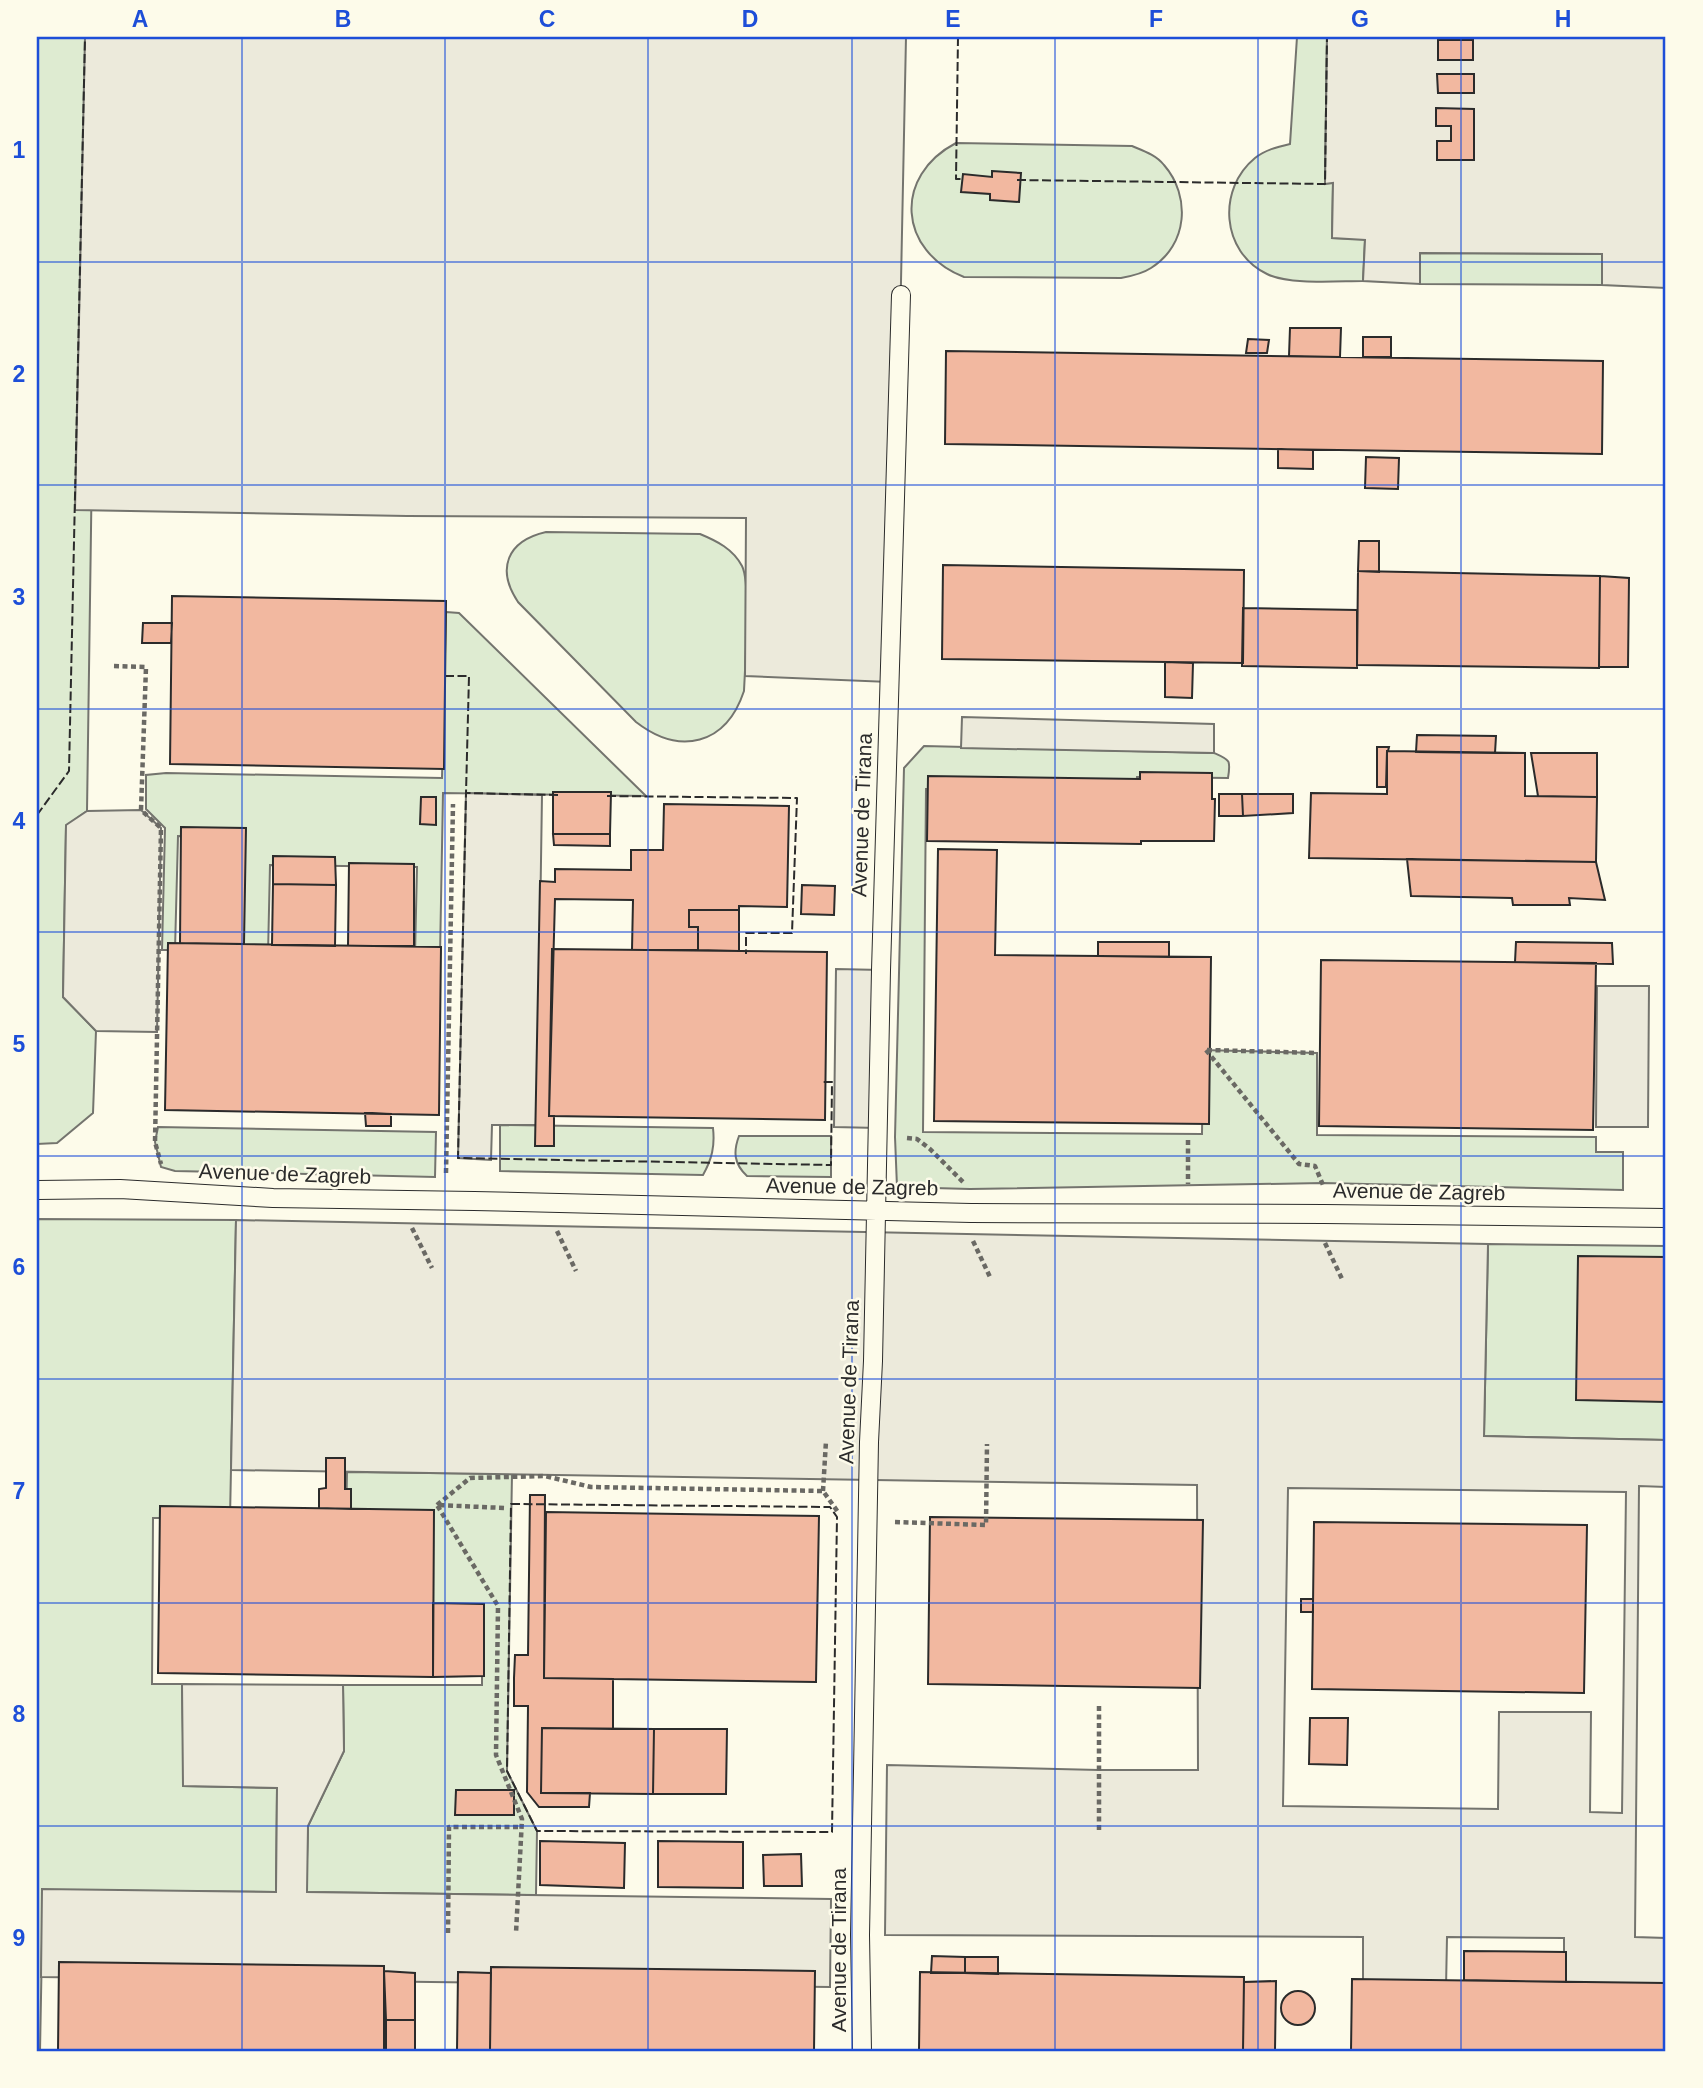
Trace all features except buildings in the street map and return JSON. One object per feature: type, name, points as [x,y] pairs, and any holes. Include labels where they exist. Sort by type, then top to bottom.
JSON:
[{"type":"lane","name":"Avenue de Tirana","points":[[862,2051],[860,1935],[868,1521],[901,295]]},
{"type":"lane","name":"Avenue de Zagreb","points":[[37,1190],[120,1189],[274,1198],[971,1213],[1666,1218]]},
{"type":"path","points":[[114,666],[146,667],[141,810],[161,828],[155,1142],[161,1167],[168,1169]]},
{"type":"path","points":[[453,804],[446,1177],[455,1177]]},
{"type":"path","points":[[1316,1053],[1206,1050],[1299,1164],[1315,1166],[1323,1183],[1325,1243],[1343,1281]]},
{"type":"path","points":[[1188,1140],[1188,1185]]},
{"type":"path","points":[[1310,1183],[1323,1183]]},
{"type":"path","points":[[957,1188],[970,1189]]},
{"type":"path","points":[[826,1441],[823,1491],[843,1520],[986,1525],[987,1444]]},
{"type":"path","points":[[438,1505],[470,1478],[545,1476],[591,1487],[823,1491]]},
{"type":"path","points":[[438,1505],[504,1508]]},
{"type":"path","points":[[438,1505],[498,1606],[496,1755],[522,1819],[516,1933]]},
{"type":"path","points":[[1098,1830],[1099,1705]]},
{"type":"path","points":[[448,1933],[449,1827],[520,1827]]},
{"type":"green space","points":[[37,37],[98,37],[87,811],[66,826],[63,997],[96,1031],[93,1113],[57,1143],[37,1144]]},
{"type":"green space","points":[[1297,37],[1327,37],[1325,183],[1333,182],[1332,238],[1365,239],[1363,281],[1314,282],[1288,280],[1267,274],[1252,264],[1240,251],[1233,236],[1229,219],[1230,203],[1234,186],[1243,171],[1263,153],[1290,144]]},
{"type":"green space","points":[[956,143],[1132,146],[1150,154],[1164,165],[1179,191],[1182,219],[1172,247],[1148,270],[1121,278],[964,277],[942,265],[926,250],[916,232],[912,213],[913,193],[921,174],[936,157]]},
{"type":"green space","points":[[1420,253],[1602,254],[1602,285],[1420,284]]},
{"type":"green space","points":[[546,532],[700,534],[734,555],[745,575],[747,626],[744,691],[736,709],[714,734],[700,740],[669,739],[636,722],[518,602],[508,578],[509,558],[522,542]]},
{"type":"green space","points":[[446,612],[459,613],[646,796],[443,793],[440,956],[415,955],[417,867],[270,865],[268,955],[241,954],[243,838],[178,836],[175,950],[162,950],[165,828],[146,809],[146,775],[166,773],[442,778]]},
{"type":"green space","points":[[924,746],[1214,753],[1226,759],[1229,767],[1228,778],[1137,777],[1136,790],[926,789],[923,1132],[1202,1134],[1203,1050],[1317,1053],[1317,1135],[1596,1137],[1596,1152],[1623,1152],[1623,1190],[1323,1183],[970,1189],[897,1187],[895,1137],[904,768]]},
{"type":"green space","points":[[500,1125],[713,1128],[713,1147],[703,1175],[500,1171]]},
{"type":"green space","points":[[158,1127],[436,1132],[435,1177],[175,1171],[161,1167],[155,1142]]},
{"type":"green space","points":[[739,1136],[831,1136],[831,1177],[747,1176],[739,1167],[736,1158]]},
{"type":"green space","points":[[37,1219],[236,1220],[230,1518],[153,1518],[152,1684],[182,1684],[184,1786],[277,1788],[276,1892],[43,1890],[40,2051],[37,2051]]},
{"type":"green space","points":[[1488,1244],[1666,1246],[1666,1440],[1484,1436]]},
{"type":"green space","points":[[347,1472],[512,1474],[507,1771],[537,1831],[536,1895],[306,1892],[308,1826],[344,1751],[343,1685],[482,1685],[482,1613],[432,1613],[346,1521]]},
{"type":"shaded area","points":[[85,37],[906,37],[898,428],[889,682],[745,676],[746,518],[75,510]]},
{"type":"shaded area","points":[[1327,37],[1666,37],[1666,288],[1602,285],[1602,254],[1420,253],[1420,284],[1363,281],[1365,240],[1332,238],[1333,183],[1325,184]]},
{"type":"shaded area","points":[[962,717],[1214,724],[1214,753],[961,748]]},
{"type":"shaded area","points":[[466,793],[542,795],[537,1125],[492,1125],[491,1160],[458,1158]]},
{"type":"shaded area","points":[[141,810],[161,828],[157,1032],[96,1031],[63,997],[66,825],[87,811]]},
{"type":"shaded area","points":[[836,969],[881,970],[878,1128],[834,1127]]},
{"type":"shaded area","points":[[1597,986],[1649,986],[1648,1127],[1596,1127]]},
{"type":"shaded area","points":[[236,1220],[1488,1244],[1484,1436],[1666,1440],[1666,1487],[1639,1486],[1635,1937],[1666,1938],[1666,1990],[1564,1988],[1564,1938],[1447,1937],[1446,1988],[1363,1987],[1363,1937],[885,1935],[887,1765],[1198,1770],[1197,1485],[231,1470]],"holes":[[[1288,1488],[1626,1492],[1622,1813],[1590,1812],[1591,1712],[1499,1712],[1498,1809],[1283,1806]]]},
{"type":"shaded area","points":[[182,1684],[343,1685],[344,1751],[308,1826],[307,1892],[831,1899],[830,1987],[41,1977],[42,1889],[276,1892],[277,1788],[183,1786]]},
{"type":"fence","points":[[37,815],[69,771],[85,37]]},
{"type":"fence","points":[[958,37],[956,179],[964,179]]},
{"type":"fence","points":[[1017,180],[1325,184],[1327,37]]},
{"type":"fence","points":[[445,676],[469,676],[466,793]]},
{"type":"fence","points":[[558,795],[466,793],[458,1158],[831,1165],[832,1082],[821,1082]]},
{"type":"fence","points":[[607,796],[797,798],[792,933],[746,933],[746,954]]},
{"type":"fence","points":[[37,1160],[37,1204]]},
{"type":"fence","points":[[511,1504],[830,1507],[837,1517],[832,1832],[537,1831],[507,1771],[511,1504]]}]
